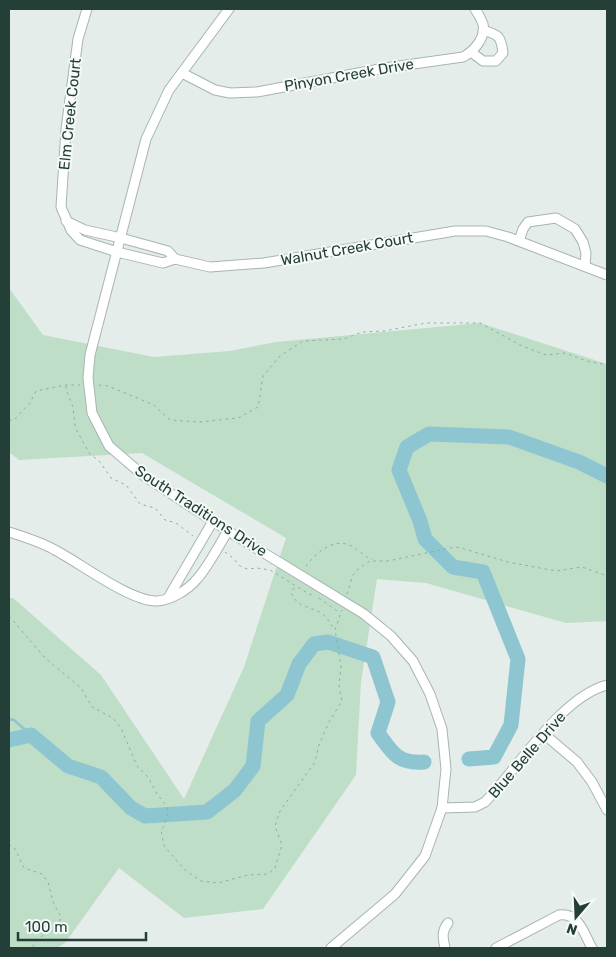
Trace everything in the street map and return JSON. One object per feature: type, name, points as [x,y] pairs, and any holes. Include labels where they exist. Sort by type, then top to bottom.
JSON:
[{"type":"street","name":"Elm Creek Court","points":[[87,9],[78,39],[66,129],[61,207],[70,230],[80,240],[117,252]]},
{"type":"street","name":"South Traditions Drive","points":[[229,9],[169,90],[146,139],[90,355],[89,385],[92,413],[109,446],[144,476],[228,531],[364,614],[391,636],[413,661],[430,694],[442,729],[446,769],[442,808],[425,856],[395,894],[342,945],[331,948]]},
{"type":"street","points":[[475,9],[483,23],[483,30],[479,43],[471,52],[483,61],[496,61],[503,53],[502,41],[495,34],[483,30]]},
{"type":"street","name":"Pinyon Creek Drive","points":[[182,73],[215,90],[230,93],[257,92],[384,68],[463,57],[471,52]]},
{"type":"street","points":[[519,241],[523,229],[528,222],[556,218],[576,229],[586,253],[586,266]]},
{"type":"street","points":[[66,221],[86,230],[121,238]]},
{"type":"street","name":"Walnut Creek Court","points":[[117,252],[163,263],[175,259],[210,267],[264,263],[455,231],[486,231],[519,241],[607,275]]},
{"type":"street","name":"Walnut Creek Court","points":[[121,238],[168,251],[175,259]]},
{"type":"street","points":[[168,598],[213,521]]},
{"type":"street","points":[[9,532],[27,537],[54,549],[111,584],[136,596],[157,601],[176,596],[197,580],[228,531]]},
{"type":"street","name":"Blue Belle Drive","points":[[442,808],[475,807],[485,802],[558,716],[591,691],[607,685]]},
{"type":"street","points":[[544,734],[577,762],[592,782],[607,810]]},
{"type":"street","points":[[496,948],[559,915],[570,915],[579,923],[592,948]]},
{"type":"street","points":[[445,948],[442,935],[448,923]]},
{"type":"path","points":[[9,420],[14,420],[30,403],[36,391],[66,385],[108,386],[154,405],[170,420],[200,422],[238,418],[258,407],[263,376],[280,356],[303,340],[344,339],[362,332],[384,331],[426,323],[480,323],[522,346],[546,355],[565,353],[587,361],[607,365]]},
{"type":"path","points":[[66,385],[75,427],[89,453],[100,462],[112,478],[126,485],[140,504],[155,508],[165,520],[176,523],[202,540]]},
{"type":"path","points":[[306,566],[324,548],[342,544],[349,545],[374,561]]},
{"type":"path","points":[[218,546],[240,566],[247,569],[270,570],[309,594],[316,596],[341,613]]},
{"type":"path","points":[[9,616],[45,658],[81,688],[92,708],[113,718],[121,728],[137,766],[148,777],[168,811],[161,830],[164,846],[185,870],[201,881],[218,883],[248,874],[268,874],[275,868],[282,845],[276,826],[280,810],[315,762],[318,745],[342,701],[339,686],[340,660],[335,630],[353,575],[358,569],[370,561],[388,561],[448,548],[461,548],[508,562],[556,571],[582,567],[607,576]]},
{"type":"path","points":[[294,588],[291,592],[297,602],[320,613],[328,619],[335,630]]},
{"type":"path","points":[[9,844],[15,849],[24,868],[46,877],[61,917],[58,928],[42,936],[31,948]]},
{"type":"green space","points":[[9,288],[43,335],[154,357],[230,351],[276,342],[480,323],[607,364],[607,621],[566,623],[426,583],[377,579],[361,682],[356,775],[263,909],[184,918],[119,868],[65,943],[57,948],[9,948],[9,598],[13,598],[101,675],[184,799],[244,667],[286,538],[142,453],[19,460],[9,452]]},
{"type":"waterway","points":[[469,759],[494,757],[511,725],[518,659],[483,572],[453,567],[425,539],[420,521],[399,470],[407,447],[429,434],[509,437],[579,462],[607,476]]},
{"type":"waterway","points":[[9,740],[31,735],[68,766],[101,777],[131,808],[145,816],[207,812],[235,790],[253,766],[258,721],[287,695],[299,664],[314,644],[328,642],[373,657],[388,702],[378,733],[401,759],[424,762]]},
{"type":"waterway","points":[[9,719],[14,720],[31,735]]}]
